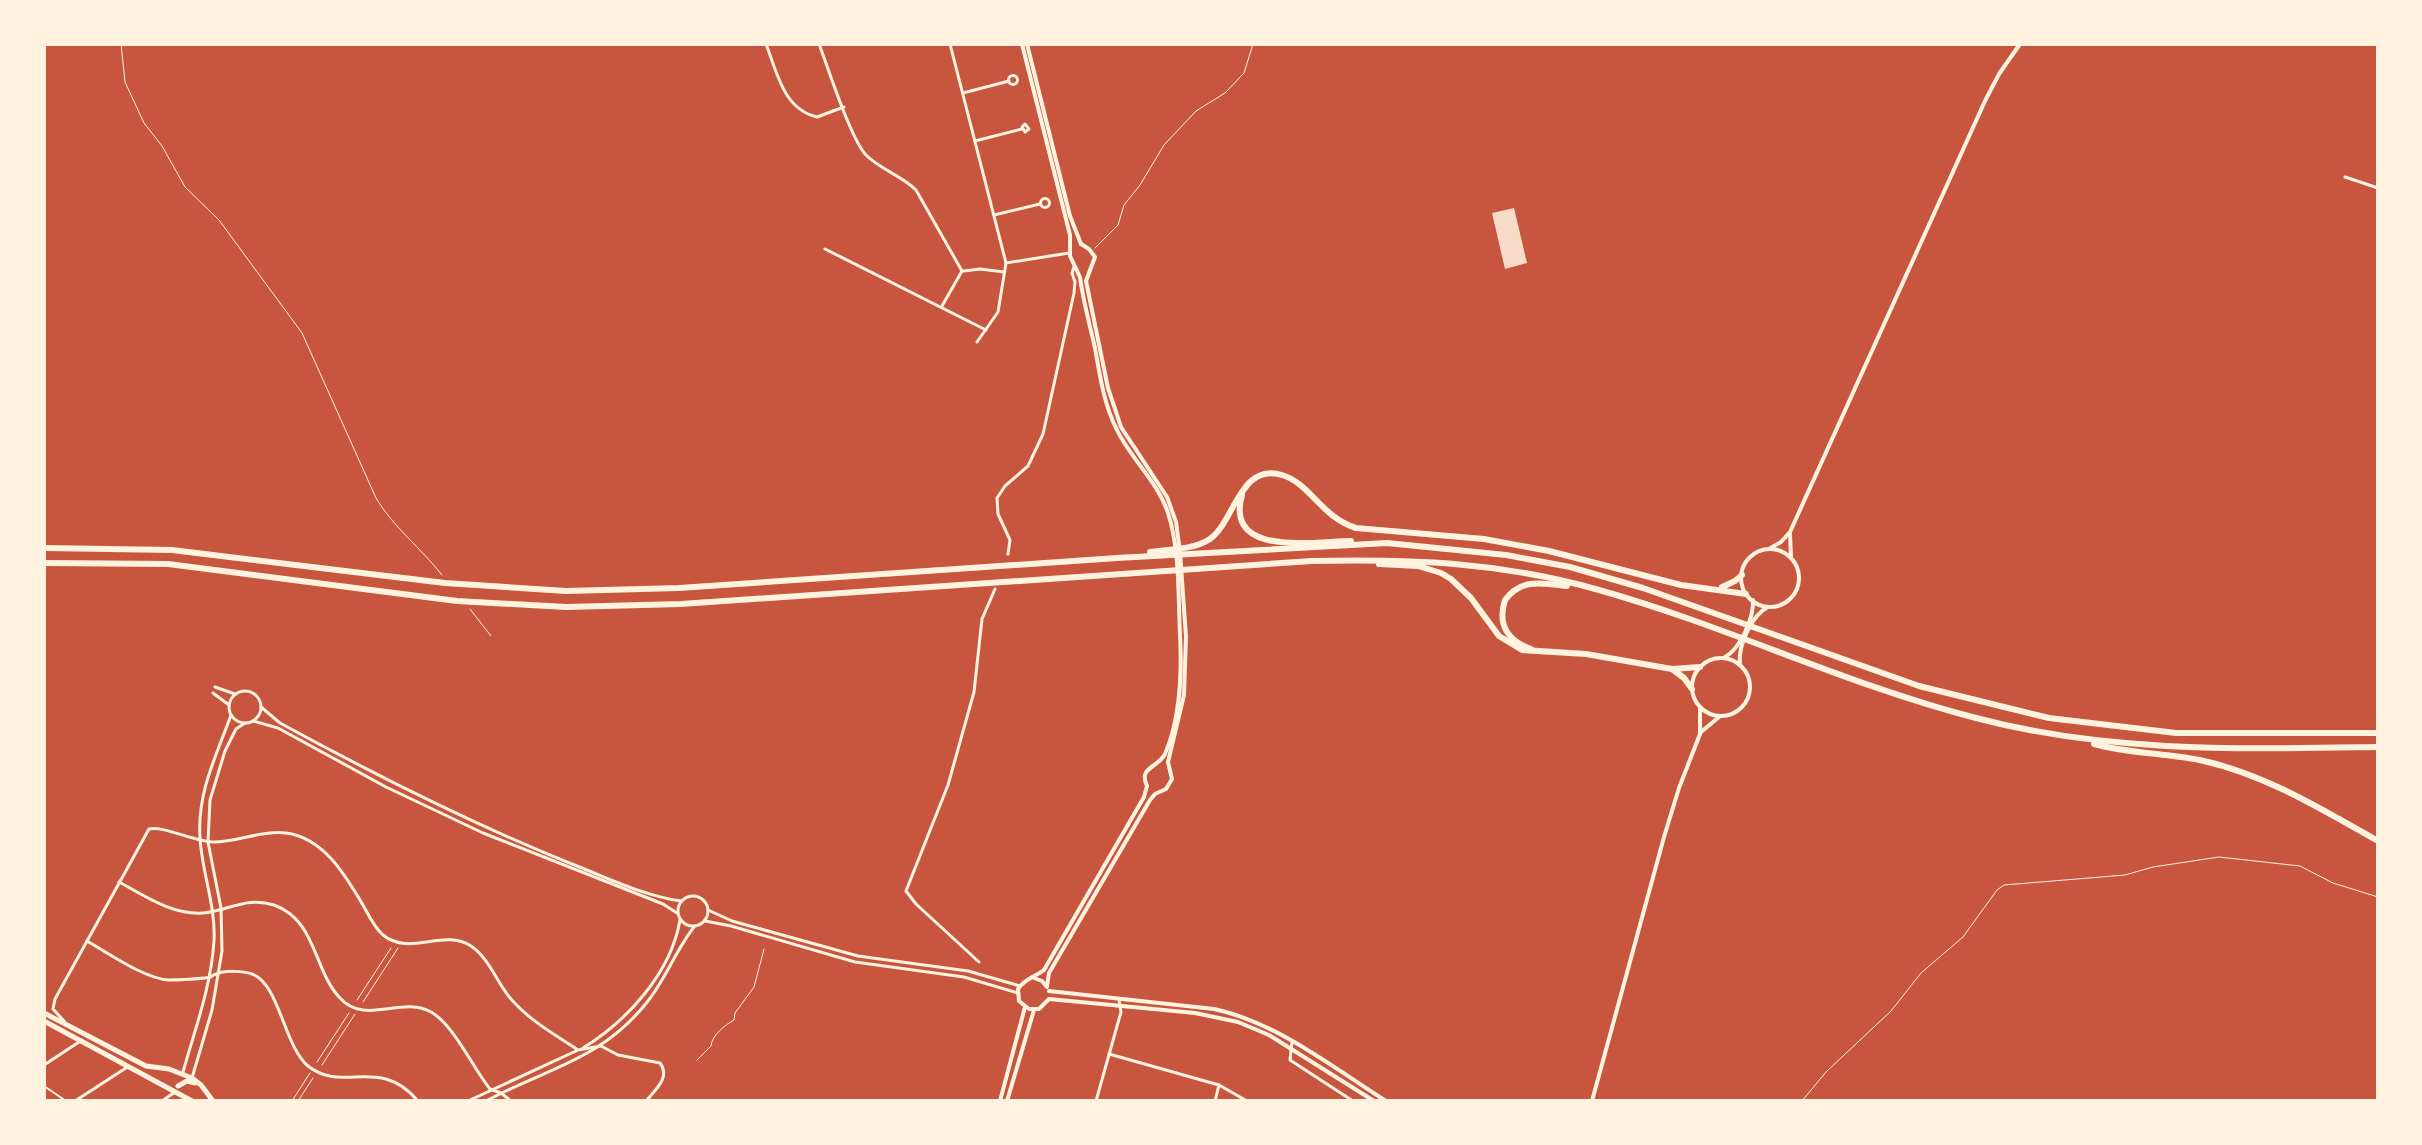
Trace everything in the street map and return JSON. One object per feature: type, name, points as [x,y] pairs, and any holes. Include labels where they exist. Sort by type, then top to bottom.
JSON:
[{"type":"highway","points":[[1187,550],[1213,537],[1254,479],[1277,473],[1294,480],[1338,521],[1356,528],[1484,539],[1549,551],[1666,581],[1746,594]]},
{"type":"highway","points":[[1244,489],[1239,509],[1244,524],[1264,541],[1386,540],[1450,545],[1601,576],[1919,686],[2049,718],[2176,733],[2378,733]]},
{"type":"highway","points":[[44,548],[172,550],[445,583],[566,591],[679,588],[1117,558],[1187,550],[1387,543],[1506,555]]},
{"type":"highway","points":[[44,563],[168,564],[457,601],[566,607],[709,602],[1312,561],[1405,559],[1449,562],[1503,569],[1597,590],[1913,700],[1978,719],[2108,748],[2206,762],[2281,789],[2378,841]]},
{"type":"highway","points":[[1312,561],[1405,565],[1441,573],[1460,586],[1509,645],[1529,652],[1611,658],[1672,669],[1700,667]]},
{"type":"highway","points":[[1709,589],[1726,587],[1742,575]]},
{"type":"highway","points":[[1555,653],[1529,649],[1508,635],[1502,620],[1505,600],[1515,589],[1535,582],[1597,590]]},
{"type":"highway","points":[[1672,669],[1692,689]]},
{"type":"highway","points":[[2067,737],[2225,750],[2378,747]]},
{"type":"main road","points":[[1024,44],[1070,216],[1081,244],[1095,257],[1086,281],[1116,415],[1136,452],[1167,497],[1178,534],[1186,637],[1186,679],[1169,768],[1170,785],[1146,807],[1049,973],[1049,999],[1043,1007],[1034,1010],[1019,1001],[1020,986],[1044,970],[1144,797],[1147,769],[1158,764],[1166,751],[1181,679],[1171,524],[1162,499],[1124,444],[1110,415],[1024,44]]},
{"type":"main road","points":[[1768,607],[1746,594],[1742,575],[1749,558],[1781,542],[1790,532],[1985,101],[2020,44]]},
{"type":"main road","points":[[1070,251],[1081,244]]},
{"type":"main road","points":[[1076,268],[1089,269]]},
{"type":"main road","points":[[1592,1101],[1662,844],[1700,734],[1700,707],[1692,689],[1693,677],[1706,661],[1722,658],[1739,646],[1759,611],[1782,604],[1797,589],[1799,576],[1791,557],[1790,532]]},
{"type":"main road","points":[[1769,549],[1791,557]]},
{"type":"main road","points":[[1752,619],[1753,600]]},
{"type":"main road","points":[[1700,734],[1720,716],[1733,713],[1747,698],[1748,679],[1740,665],[1739,646]]},
{"type":"main road","points":[[1722,658],[1740,665]]},
{"type":"main road","points":[[1700,707],[1720,716]]},
{"type":"main road","points":[[1158,764],[1169,768]]},
{"type":"main road","points":[[1147,786],[1160,791]]},
{"type":"main road","points":[[1034,978],[1048,989],[1227,1012],[1254,1021],[1386,1101]]},
{"type":"main road","points":[[1049,999],[1225,1018],[1269,1035],[1374,1101]]},
{"type":"main road","points":[[1000,1101],[1025,1007]]},
{"type":"main road","points":[[1007,1101],[1034,1010]]},
{"type":"main road","points":[[44,1013],[146,1066],[192,1078],[213,1101]]},
{"type":"main road","points":[[44,1021],[177,1089],[192,1101]]},
{"type":"main road","points":[[177,1089],[183,1074]]},
{"type":"main road","points":[[177,1089],[187,1081],[201,1085]]},
{"type":"street","points":[[766,44],[787,97],[798,108],[817,117],[844,107]]},
{"type":"street","points":[[819,44],[860,147],[872,160],[906,180],[916,190],[962,271]]},
{"type":"street","points":[[957,44],[951,45],[1006,263],[998,312],[977,342]]},
{"type":"street","points":[[963,93],[1009,81]]},
{"type":"street","points":[[975,141],[1022,129]]},
{"type":"street","points":[[2345,177],[2378,188]]},
{"type":"street","points":[[994,215],[1040,204]]},
{"type":"street","points":[[825,249],[986,330]]},
{"type":"street","points":[[1006,263],[1070,251]]},
{"type":"street","points":[[1008,554],[1010,540],[998,514],[997,498],[1005,486],[1028,466],[1043,434],[1074,293],[1072,273],[1076,268]]},
{"type":"street","points":[[962,271],[980,269],[1004,272]]},
{"type":"street","points":[[941,307],[962,271]]},
{"type":"street","points":[[979,962],[906,891],[948,785],[974,692],[982,619],[995,589]]},
{"type":"street","points":[[215,687],[235,694],[252,693],[261,707],[280,723],[425,800],[557,858],[646,892],[681,901],[694,896],[704,900],[708,910],[705,921]]},
{"type":"street","points":[[213,693],[229,705]]},
{"type":"street","points":[[183,1074],[201,1014],[214,940],[213,912],[200,840],[200,814],[206,779],[231,715],[229,705],[235,694]]},
{"type":"street","points":[[253,721],[261,707]]},
{"type":"street","points":[[231,715],[245,723]]},
{"type":"street","points":[[192,1078],[212,1010],[223,931],[208,842],[210,800],[219,764],[236,729],[253,721],[278,728],[386,787],[483,833],[663,904],[677,913],[680,920],[677,933],[661,968],[640,998],[611,1027],[578,1050],[468,1101]]},
{"type":"street","points":[[64,1021],[56,1015],[53,1005],[149,829],[157,827],[208,842],[285,833],[310,841],[332,859],[385,937],[404,944],[450,939],[473,947],[522,1011],[578,1050],[601,1046],[618,1055],[656,1061],[662,1066],[664,1078],[646,1101]]},
{"type":"street","points":[[119,882],[174,910],[213,912],[251,901],[283,909],[303,928],[333,989],[345,1002],[366,1011],[409,1007],[431,1012],[444,1023],[490,1089],[511,1101]]},
{"type":"street","points":[[677,913],[681,901]]},
{"type":"street","points":[[708,910],[732,921],[858,956],[968,971],[1020,986]]},
{"type":"street","points":[[680,920],[694,927]]},
{"type":"street","points":[[486,1101],[567,1066],[617,1034],[647,1004],[694,927],[705,921],[855,962],[964,977],[1018,993]]},
{"type":"street","points":[[87,941],[156,977],[169,980],[209,978],[219,972],[247,973],[262,980],[298,1055],[314,1071],[333,1077],[384,1077],[406,1088],[418,1101]]},
{"type":"street","points":[[1096,1101],[1122,1006],[1119,1000]]},
{"type":"street","points":[[44,1065],[82,1040]]},
{"type":"street","points":[[1292,1042],[1293,1050],[1289,1057],[1292,1062],[1353,1101]]},
{"type":"street","points":[[1109,1054],[1219,1085],[1247,1101]]},
{"type":"street","points":[[75,1101],[129,1066]]},
{"type":"street","points":[[1215,1101],[1219,1085]]},
{"type":"street","points":[[44,1086],[66,1101]]},
{"type":"street","points":[[162,1101],[177,1089]]},
{"type":"path","points":[[121,44],[125,82],[149,130],[190,193],[219,220],[297,325],[376,498],[383,510],[442,575]]},
{"type":"path","points":[[1094,248],[1118,225],[1124,205],[1164,145],[1196,111],[1225,93],[1244,73],[1253,44]]},
{"type":"path","points":[[470,609],[491,636]]},
{"type":"path","points":[[1802,1101],[1826,1072],[1891,1011],[1921,973],[1963,937],[2004,885],[2125,875],[2164,865],[2219,857],[2300,866],[2333,883],[2378,897]]},
{"type":"path","points":[[357,1000],[393,946]]},
{"type":"path","points":[[363,1002],[398,948]]},
{"type":"path","points":[[697,1060],[727,1023],[734,1020],[735,1013],[749,996],[764,949]]},
{"type":"path","points":[[317,1062],[350,1011]]},
{"type":"path","points":[[322,1065],[355,1013]]},
{"type":"path","points":[[292,1101],[310,1073]]},
{"type":"path","points":[[298,1101],[314,1076]]},
{"type":"building","points":[[1514,208],[1527,263],[1505,269],[1492,213]]}]
